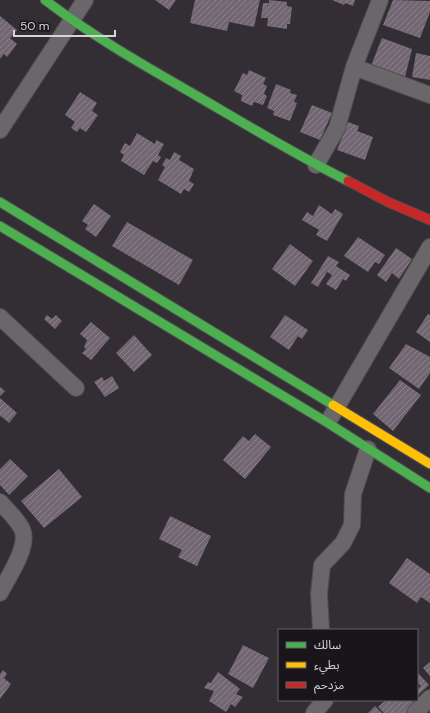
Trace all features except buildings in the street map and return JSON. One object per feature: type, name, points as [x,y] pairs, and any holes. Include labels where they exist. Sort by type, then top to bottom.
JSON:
[{"type":"street","points":[[45,0],[71,20],[151,69],[316,165],[388,202],[430,220]]},
{"type":"street","points":[[0,130],[85,0]]},
{"type":"street","points":[[316,165],[337,128],[354,67],[380,0]]},
{"type":"street","points":[[354,67],[430,95]]},
{"type":"street","points":[[0,202],[430,464]]},
{"type":"street","points":[[0,226],[328,423],[430,488]]},
{"type":"street","points":[[328,423],[430,247]]},
{"type":"street","points":[[0,317],[76,388]]},
{"type":"street","points":[[321,629],[319,594],[322,565],[343,543],[352,525],[353,494],[368,449]]},
{"type":"street","points":[[0,502],[18,522],[24,534],[20,554],[0,593]]},
{"type":"street","points":[[415,713],[430,698]]},
{"type":"street","points":[[314,713],[324,701]]},
{"type":"traffic: fast","points":[[45,0],[81,26],[138,62],[348,181]]},
{"type":"traffic: fast","points":[[0,202],[333,405]]},
{"type":"traffic: fast","points":[[0,226],[328,423],[430,488]]},
{"type":"traffic: slow","points":[[333,405],[430,464]]},
{"type":"traffic: jam","points":[[348,181],[388,202],[430,220]]}]
